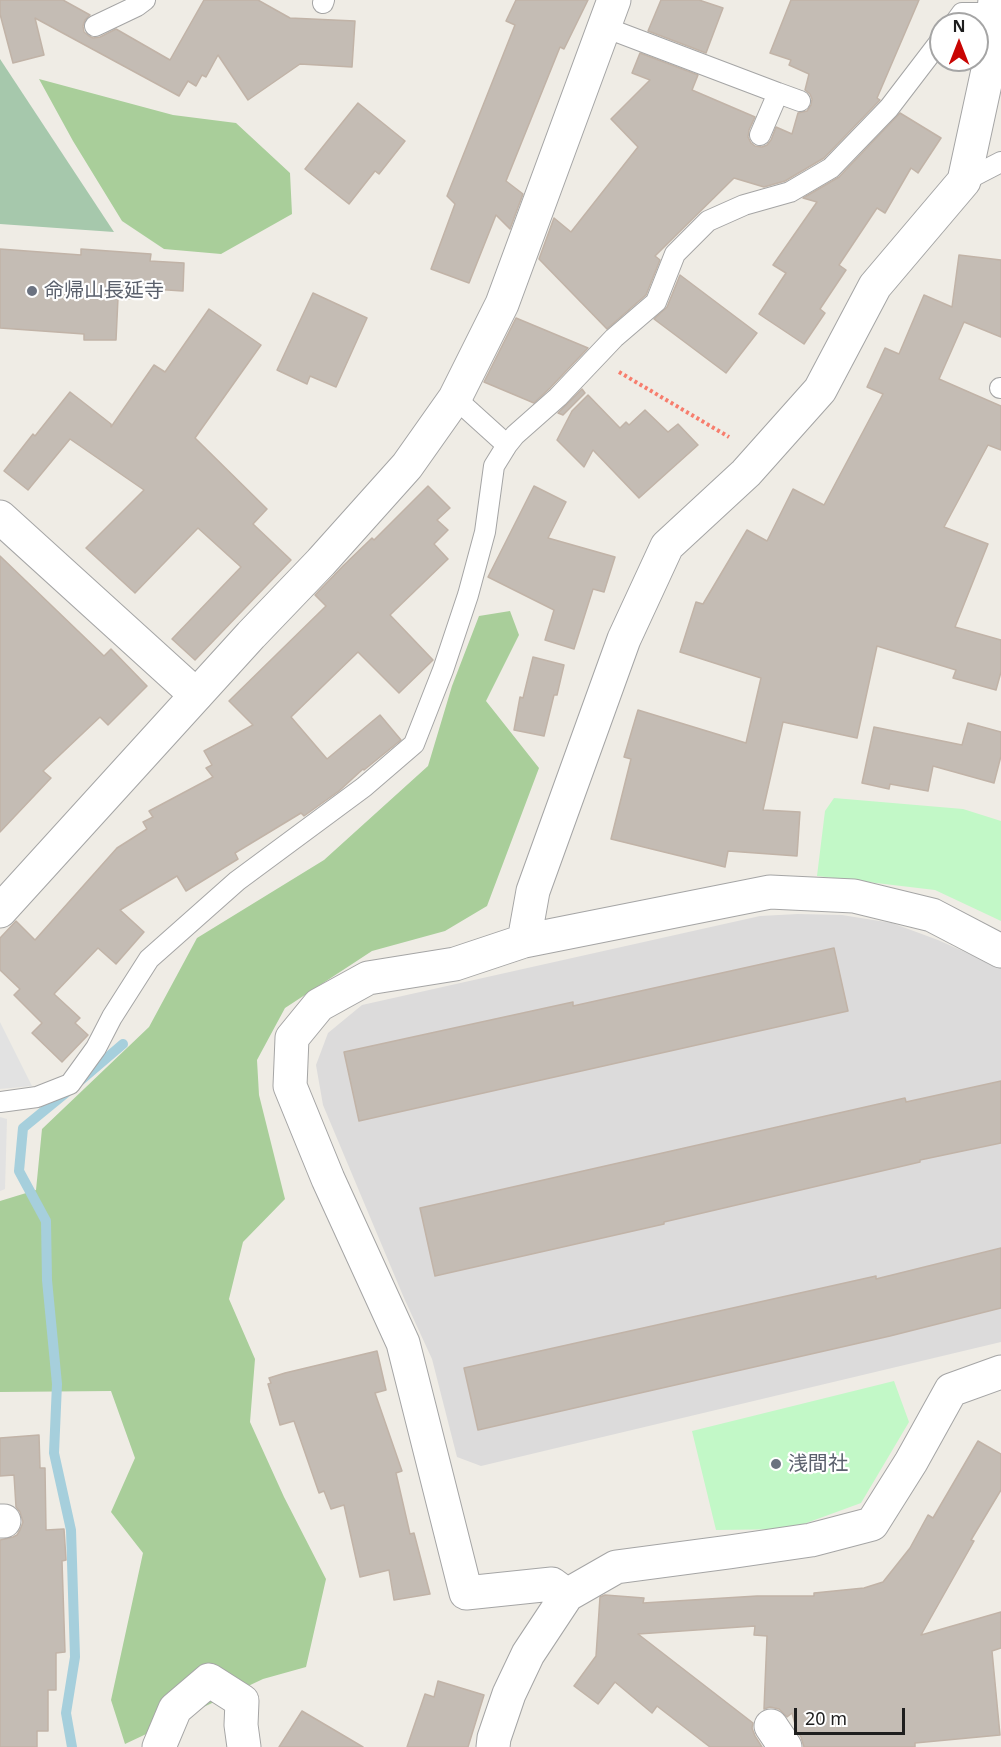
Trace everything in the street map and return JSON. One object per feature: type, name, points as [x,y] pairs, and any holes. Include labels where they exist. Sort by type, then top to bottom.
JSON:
[{"type":"street","points":[[524,941],[533,891],[588,738],[624,639],[667,546],[746,473],[820,390],[875,286],[964,181],[988,70],[997,8]]},
{"type":"street","points":[[0,911],[407,466],[455,398],[502,304],[609,14]]},
{"type":"street","points":[[6,532],[196,695]]},
{"type":"street","points":[[567,1595],[552,1584],[466,1593],[402,1343],[328,1179],[290,1086],[292,1038],[319,1005],[368,978],[455,964],[524,941],[770,892],[854,896],[932,915],[1001,951]]},
{"type":"street","points":[[493,1747],[509,1694],[528,1654],[567,1595],[616,1567],[811,1540],[872,1524],[911,1462],[951,1390],[997,1379]]},
{"type":"street","points":[[159,1747],[175,1709],[209,1680],[242,1701],[240,1725],[244,1747]]},
{"type":"lane","points":[[94,26],[145,0]]},
{"type":"lane","points":[[969,12],[997,8]]},
{"type":"lane","points":[[609,14],[778,93],[800,101]]},
{"type":"lane","points":[[0,1102],[37,1097],[70,1084],[96,1048],[112,1017],[149,958],[237,881],[364,787],[414,744],[443,670],[468,595],[485,532],[494,466],[507,445],[558,397],[614,338],[656,302],[675,254],[708,220],[744,205],[790,192],[831,168],[889,108],[929,56]]},
{"type":"lane","points":[[760,135],[778,93]]},
{"type":"lane","points":[[964,181],[1001,162]]},
{"type":"lane","points":[[455,398],[507,445]]},
{"type":"path","points":[[595,358],[761,456]]},
{"type":"shaded area","points":[[842,915],[892,923],[938,940],[1001,968],[1001,1342],[481,1466],[457,1457],[432,1359],[323,1105],[316,1065],[328,1033],[362,1005],[760,916]]},
{"type":"shaded area","points":[[0,1022],[32,1086],[0,1089]]},
{"type":"shaded area","points":[[0,1117],[7,1119],[5,1189],[0,1191]]},
{"type":"green space","points":[[0,59],[114,232],[0,224]]},
{"type":"green space","points":[[39,79],[173,115],[236,123],[290,173],[292,214],[221,254],[164,249],[122,221],[73,141]]},
{"type":"green space","points":[[510,611],[519,635],[486,701],[539,768],[487,906],[445,931],[372,951],[285,1008],[257,1060],[259,1095],[285,1199],[243,1242],[229,1299],[255,1359],[250,1422],[284,1497],[326,1579],[306,1667],[263,1679],[125,1744],[111,1700],[143,1553],[111,1512],[135,1458],[111,1391],[0,1392],[0,1201],[36,1190],[42,1129],[149,1027],[197,938],[324,860],[428,766],[452,686],[479,616]]},
{"type":"green space","points":[[834,798],[963,809],[1001,821],[1001,921],[935,890],[817,876],[825,811]]},
{"type":"green space","points":[[894,1381],[909,1422],[861,1503],[790,1529],[716,1530],[692,1431]]},
{"type":"building","points":[[0,0],[63,0],[90,15],[83,26],[84,32],[89,36],[100,37],[116,29],[170,60],[204,0],[258,0],[290,18],[355,21],[352,67],[300,64],[248,100],[218,55],[206,77],[202,75],[196,86],[188,81],[179,96],[35,18],[44,55],[13,63],[0,14]]},
{"type":"building","points":[[516,0],[588,0],[564,49],[560,47],[506,181],[523,194],[510,229],[496,215],[469,283],[431,269],[455,204],[447,196],[515,25],[506,21]]},
{"type":"building","points":[[661,0],[699,0],[723,8],[706,53],[648,31]]},
{"type":"building","points":[[791,0],[919,0],[877,98],[880,100],[824,158],[785,181],[764,187],[734,178],[655,256],[660,260],[646,295],[607,329],[539,259],[554,218],[571,232],[638,147],[611,119],[650,80],[632,73],[640,53],[698,75],[692,90],[755,117],[748,137],[755,146],[762,147],[771,140],[776,127],[792,134],[798,113],[807,111],[811,105],[810,94],[805,90],[809,74],[789,65],[791,60],[770,53]]},
{"type":"building","points":[[358,103],[405,141],[379,174],[375,171],[349,204],[305,169]]},
{"type":"building","points":[[900,113],[941,138],[918,173],[911,168],[885,213],[877,208],[839,265],[846,270],[820,309],[825,313],[804,344],[759,314],[786,273],[773,265],[817,202],[803,198],[839,177]]},
{"type":"building","points":[[0,249],[81,255],[81,249],[151,254],[150,261],[184,263],[183,291],[136,288],[136,299],[118,298],[116,340],[84,340],[84,334],[0,328]]},
{"type":"building","points":[[959,255],[1001,260],[1001,337],[964,322],[939,379],[1001,406],[1001,450],[988,445],[944,527],[988,544],[955,627],[1001,640],[1001,672],[996,690],[953,678],[956,670],[877,646],[857,738],[783,722],[763,810],[800,812],[797,856],[728,851],[725,867],[611,839],[631,759],[624,757],[638,710],[746,743],[761,678],[680,652],[696,602],[703,604],[747,530],[767,541],[793,489],[824,505],[883,394],[867,387],[885,348],[899,354],[924,295],[952,307]]},
{"type":"building","points":[[680,275],[757,333],[726,373],[654,319],[667,307]]},
{"type":"building","points":[[313,293],[367,318],[336,387],[310,376],[307,384],[277,370]]},
{"type":"building","points":[[209,309],[261,345],[195,438],[267,509],[253,524],[291,560],[195,660],[172,639],[241,567],[198,528],[135,593],[86,548],[144,490],[70,439],[28,490],[4,471],[70,392],[111,424],[111,427],[154,365],[165,372]]},
{"type":"building","points":[[516,318],[588,348],[534,403],[484,382]]},
{"type":"building","points":[[582,389],[585,393],[563,415],[558,413]]},
{"type":"building","points":[[588,395],[620,428],[626,422],[629,425],[645,410],[668,432],[678,424],[698,445],[639,498],[593,450],[584,467],[557,440],[572,411]]},
{"type":"building","points":[[428,486],[450,508],[437,520],[448,530],[434,544],[448,559],[390,615],[433,660],[399,693],[358,652],[291,717],[327,759],[380,715],[401,740],[339,791],[304,816],[301,813],[235,853],[238,859],[186,891],[177,876],[120,910],[144,932],[116,964],[98,948],[54,994],[80,1018],[75,1023],[88,1035],[62,1062],[32,1033],[42,1023],[14,995],[20,989],[0,970],[0,938],[16,921],[35,940],[117,848],[147,829],[143,822],[153,817],[149,811],[213,777],[206,768],[212,765],[204,751],[253,725],[229,701],[326,606],[315,595]]},
{"type":"building","points":[[534,486],[566,502],[548,538],[615,557],[604,592],[593,589],[574,649],[545,640],[554,610],[488,577]]},
{"type":"building","points":[[0,556],[104,656],[111,649],[147,686],[108,725],[100,717],[43,771],[51,778],[0,832]]},
{"type":"building","points":[[533,657],[564,665],[544,736],[514,730],[520,697],[523,698]]},
{"type":"building","points":[[968,723],[1001,732],[1001,756],[994,783],[933,766],[928,791],[890,784],[889,789],[862,783],[874,727],[962,745]]},
{"type":"building","points":[[834,948],[848,1011],[359,1121],[344,1052],[573,1002],[573,1006]]},
{"type":"building","points":[[1001,1081],[1001,1143],[920,1160],[920,1162],[664,1222],[664,1224],[435,1276],[420,1208],[905,1098],[906,1102]]},
{"type":"building","points":[[1001,1248],[1001,1308],[890,1336],[478,1430],[464,1368],[876,1276],[876,1279]]},
{"type":"building","points":[[377,1351],[386,1390],[375,1393],[402,1471],[396,1473],[410,1534],[414,1533],[430,1594],[394,1600],[389,1570],[360,1577],[344,1505],[331,1509],[324,1491],[319,1493],[294,1421],[280,1425],[268,1384],[271,1383],[269,1378],[285,1373]]},
{"type":"building","points":[[39,1435],[40,1468],[45,1468],[46,1530],[64,1529],[66,1560],[62,1561],[65,1652],[56,1653],[56,1690],[48,1690],[48,1731],[37,1731],[37,1747],[0,1747],[0,1540],[17,1535],[23,1522],[16,1507],[14,1475],[0,1476],[0,1438]]},
{"type":"building","points":[[978,1441],[1001,1454],[1001,1490],[971,1540],[974,1541],[921,1635],[1001,1612],[1001,1648],[992,1651],[1000,1735],[915,1743],[915,1747],[804,1747],[792,1713],[787,1717],[779,1709],[770,1707],[764,1709],[767,1636],[754,1635],[755,1626],[638,1634],[753,1723],[755,1736],[762,1747],[710,1747],[657,1706],[652,1713],[615,1682],[598,1704],[574,1686],[596,1656],[600,1597],[605,1595],[644,1598],[643,1603],[757,1596],[814,1596],[814,1593],[864,1588],[883,1582],[910,1548],[928,1515],[933,1518]]},
{"type":"building","points":[[438,1681],[484,1695],[468,1747],[407,1747],[425,1694],[434,1697]]},
{"type":"building","points":[[302,1711],[363,1747],[279,1747]]},
{"type":"waterway","points":[[81,1080],[123,1044]]},
{"type":"waterway","points":[[67,1092],[23,1128],[19,1171],[46,1221],[47,1280],[57,1384],[54,1453],[71,1530],[75,1657],[66,1713],[72,1747]]},
{"type":"place","name":"命帰山長延寺","points":[[32,291]]},
{"type":"place","name":"浅間社","points":[[776,1464]]}]
